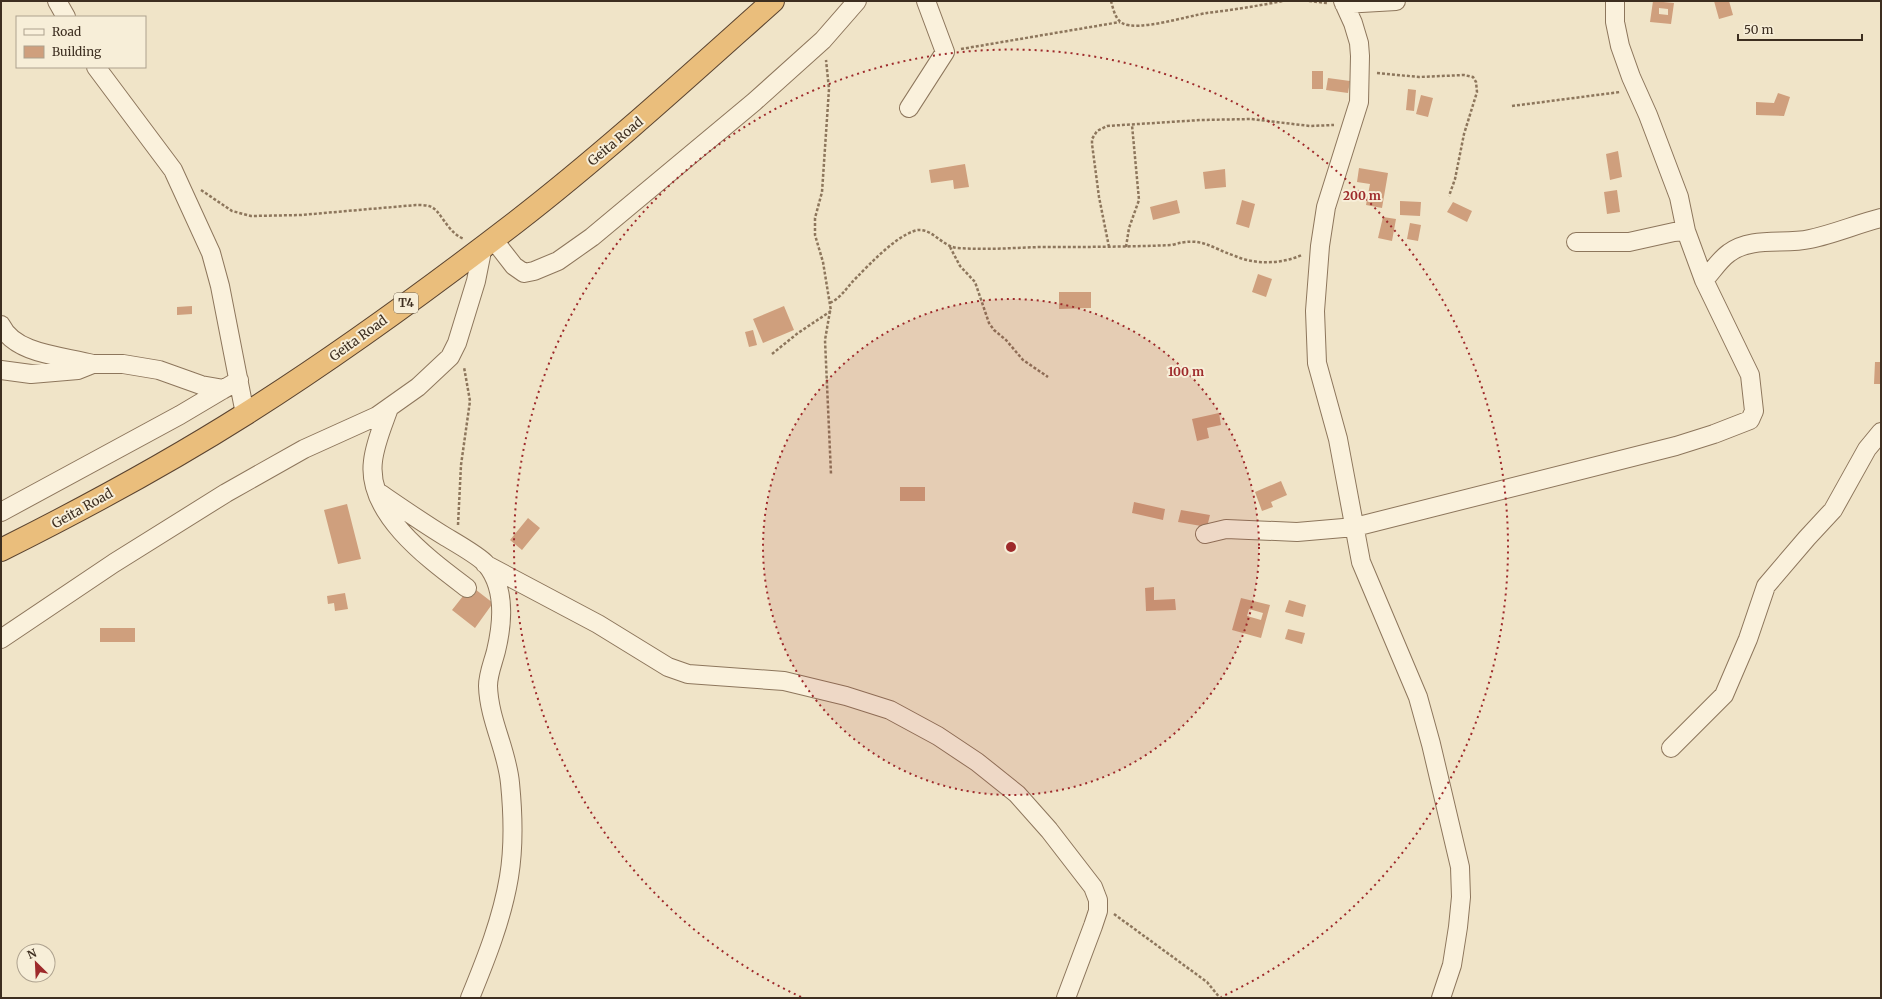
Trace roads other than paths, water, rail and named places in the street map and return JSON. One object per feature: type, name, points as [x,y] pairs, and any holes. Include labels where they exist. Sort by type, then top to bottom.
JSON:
[{"type":"highway","name":"Geita Road","points":[[1,550],[74,513],[245,414],[349,345],[488,243],[606,149],[773,1]]},
{"type":"street","points":[[57,1],[65,16]]},
{"type":"street","points":[[1,639],[121,558],[226,493],[304,449],[389,408],[418,387],[450,357],[457,343],[488,243],[514,266],[524,272],[534,271],[558,261],[592,237],[754,102],[823,40],[858,1]]},
{"type":"street","points":[[909,108],[945,52],[926,1]]},
{"type":"street","points":[[1396,1],[1344,2],[1353,23],[1359,43],[1359,102],[1326,207],[1320,246],[1315,311],[1317,363],[1338,440],[1361,562],[1418,697],[1431,744],[1460,867],[1461,897],[1458,927],[1452,965],[1441,998]]},
{"type":"street","points":[[1205,534],[1226,529],[1297,532],[1354,527],[1676,446],[1714,434],[1750,420],[1754,411],[1750,375],[1704,280],[1686,231],[1679,197],[1620,46],[1615,22],[1615,1]]},
{"type":"street","points":[[97,68],[173,170],[211,253],[220,286],[245,414]]},
{"type":"street","points":[[1704,280],[1729,253],[1743,245],[1782,240],[1808,240],[1827,236],[1881,218]]},
{"type":"street","points":[[1576,242],[1629,242],[1674,232],[1686,231]]},
{"type":"street","points":[[1,325],[11,339],[28,348],[93,364],[124,364],[158,370],[201,385],[224,389]]},
{"type":"street","points":[[1,370],[31,374],[51,373],[78,370],[93,364]]},
{"type":"street","points":[[1,512],[239,380]]},
{"type":"street","points":[[389,408],[373,461],[372,476],[385,510],[401,532],[435,564],[467,588]]},
{"type":"street","points":[[1671,748],[1724,695],[1748,639],[1766,586],[1833,510],[1867,449],[1881,432]]},
{"type":"street","points":[[378,492],[485,564],[598,624],[668,667],[688,674],[784,681],[846,696],[890,710],[938,736],[977,762],[1017,794],[1049,830],[1093,887],[1098,900],[1098,911],[1066,998]]},
{"type":"street","points":[[470,998],[486,957],[504,899],[509,876],[512,844],[510,783],[507,763],[495,723],[489,695],[488,680],[496,649],[501,601],[497,584],[485,564]]}]
